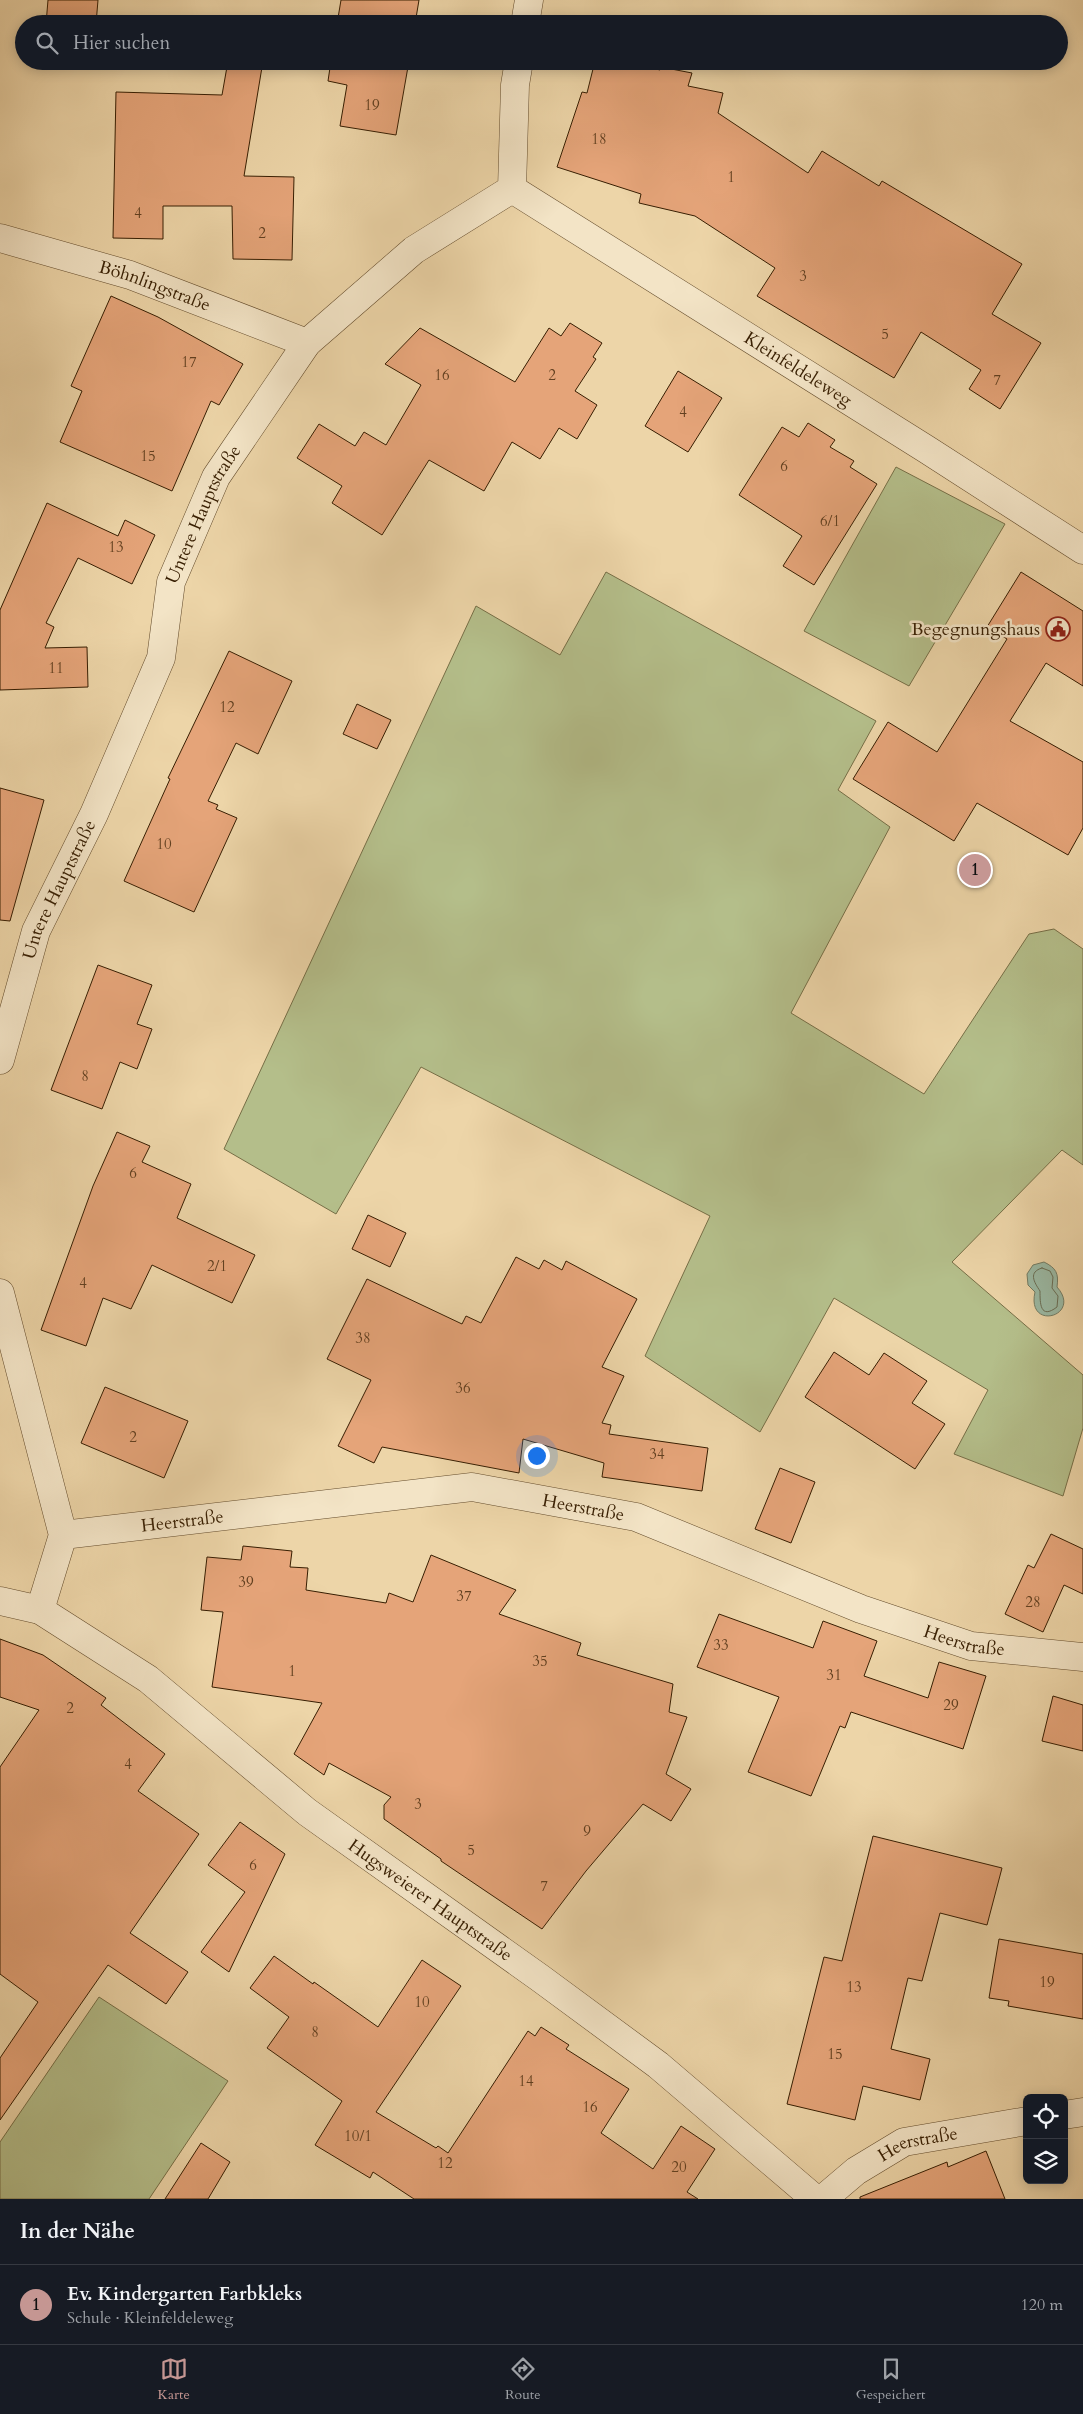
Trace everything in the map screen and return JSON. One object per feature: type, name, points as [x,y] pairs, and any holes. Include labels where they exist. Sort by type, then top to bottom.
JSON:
[{"type":"street","points":[[526,15],[529,0]]},
{"type":"street","points":[[512,189],[515,85],[518,70]]},
{"type":"street","name":"Untere Hauptstraße","points":[[0,1060],[36,931],[94,814],[161,658],[171,582],[216,477],[307,344],[414,250],[512,189]]},
{"type":"street","name":"Kleinfeldeleweg","points":[[512,189],[1083,550]]},
{"type":"street","name":"Böhnlingstraße","points":[[0,238],[130,275],[307,344]]},
{"type":"street","points":[[0,1293],[63,1535],[40,1610],[0,1601]]},
{"type":"street","name":"Heerstraße","points":[[63,1535],[472,1487],[636,1517],[862,1609],[971,1646],[1083,1657]]},
{"type":"street","name":"Hugsweierer Hauptstraße","points":[[40,1610],[148,1680],[307,1812],[540,1978],[658,2065],[814,2199]]},
{"type":"street","points":[[1068,2114],[1083,2112]]},
{"type":"street","name":"Heerstraße","points":[[823,2199],[856,2171],[904,2142],[1023,2123]]},
{"type":"green space","points":[[896,467],[1005,524],[909,686],[804,631]]},
{"type":"green space","points":[[606,572],[876,721],[838,790],[890,827],[791,1013],[924,1094],[1029,934],[1054,929],[1083,949],[1083,1165],[1062,1150],[952,1262],[1083,1375],[1083,1428],[1063,1496],[954,1454],[988,1390],[834,1298],[760,1432],[645,1356],[710,1216],[421,1067],[336,1214],[224,1149],[476,606],[560,655]]},
{"type":"green space","points":[[99,1997],[228,2081],[149,2199],[0,2199],[0,2142]]},
{"type":"water","points":[[1044,1262],[1056,1272],[1058,1278],[1057,1287],[1063,1297],[1063,1306],[1059,1312],[1045,1316],[1038,1312],[1034,1304],[1035,1292],[1028,1285],[1027,1274],[1033,1265]]},
{"type":"building","points":[[48,0],[98,0],[97,15],[47,15]]},
{"type":"building","points":[[341,0],[419,0],[416,15],[338,15]]},
{"type":"building","points":[[226,70],[262,70],[244,176],[294,177],[292,260],[233,259],[232,206],[163,206],[163,239],[113,238],[116,92],[222,95]]},
{"type":"building","points":[[330,70],[407,70],[396,135],[340,126],[347,85],[328,81]]},
{"type":"building","points":[[593,70],[676,70],[692,73],[688,86],[723,93],[718,113],[808,173],[822,151],[879,186],[882,181],[1022,264],[992,314],[1041,343],[1000,409],[969,389],[981,370],[921,332],[894,378],[757,296],[775,268],[695,216],[639,203],[641,194],[557,167],[582,92],[587,93]]},
{"type":"building","points":[[111,296],[158,317],[243,364],[219,405],[211,401],[172,491],[60,442],[82,391],[71,386]]},
{"type":"building","points":[[570,323],[602,343],[593,357],[596,359],[575,391],[597,405],[577,439],[559,428],[540,459],[512,442],[484,491],[429,460],[382,535],[332,503],[342,486],[297,458],[319,424],[355,446],[364,432],[386,445],[421,385],[385,364],[420,328],[515,382],[549,328],[561,336]]},
{"type":"building","points":[[678,371],[722,398],[688,452],[645,426]]},
{"type":"building","points":[[808,423],[835,440],[830,447],[854,461],[850,467],[877,484],[814,585],[783,566],[802,536],[739,495],[782,427],[799,437]]},
{"type":"building","points":[[47,503],[118,536],[125,520],[155,535],[132,584],[78,558],[46,623],[54,627],[45,648],[87,647],[88,687],[0,690],[0,610]]},
{"type":"building","points":[[1021,572],[1083,611],[1083,686],[1046,663],[1010,721],[1083,762],[1083,828],[1068,855],[977,803],[954,841],[853,779],[888,722],[937,752],[1007,639],[987,627]]},
{"type":"building","points":[[229,651],[292,681],[258,754],[236,743],[208,801],[218,805],[216,809],[237,818],[194,912],[124,881],[170,779],[168,778]]},
{"type":"building","points":[[357,704],[391,720],[377,749],[343,734]]},
{"type":"building","points":[[0,788],[44,800],[10,921],[0,920]]},
{"type":"building","points":[[98,965],[152,985],[137,1024],[152,1029],[137,1069],[120,1062],[102,1109],[51,1090]]},
{"type":"building","points":[[117,1132],[150,1146],[142,1162],[191,1184],[177,1218],[255,1255],[232,1303],[152,1265],[131,1309],[103,1298],[86,1346],[41,1330],[93,1186]]},
{"type":"building","points":[[368,1215],[406,1233],[390,1267],[352,1249]]},
{"type":"building","points":[[516,1257],[539,1269],[544,1260],[562,1270],[566,1261],[637,1299],[602,1367],[624,1376],[602,1423],[611,1425],[609,1434],[708,1448],[702,1491],[602,1477],[604,1463],[523,1439],[519,1473],[382,1447],[374,1463],[338,1446],[371,1380],[327,1359],[367,1279],[462,1324],[466,1316],[481,1323]]},
{"type":"building","points":[[834,1352],[869,1375],[884,1353],[927,1381],[912,1403],[945,1424],[915,1469],[805,1397]]},
{"type":"building","points":[[105,1387],[188,1421],[164,1478],[81,1443]]},
{"type":"building","points":[[780,1468],[815,1482],[791,1543],[755,1529]]},
{"type":"building","points":[[1051,1534],[1083,1549],[1083,1594],[1064,1585],[1043,1632],[1005,1614],[1028,1565],[1034,1568]]},
{"type":"building","points":[[243,1546],[292,1551],[290,1567],[308,1568],[306,1590],[386,1603],[389,1593],[413,1602],[431,1555],[516,1590],[499,1614],[581,1643],[577,1655],[673,1684],[669,1712],[687,1717],[666,1774],[691,1789],[671,1821],[643,1804],[586,1871],[542,1929],[441,1861],[441,1859],[384,1819],[384,1805],[391,1797],[329,1763],[324,1775],[294,1754],[322,1703],[212,1687],[223,1612],[201,1610],[207,1557],[241,1560]]},
{"type":"building","points":[[719,1614],[813,1648],[823,1621],[877,1641],[864,1676],[928,1698],[939,1662],[986,1676],[963,1749],[851,1712],[845,1728],[840,1726],[811,1796],[748,1772],[779,1697],[697,1667]]},
{"type":"building","points":[[0,1639],[43,1655],[106,1698],[101,1705],[165,1754],[138,1791],[199,1834],[130,1933],[188,1972],[166,2004],[108,1965],[0,2120],[0,2058],[38,2002],[0,1974],[0,1767],[39,1710],[0,1697]]},
{"type":"building","points":[[1053,1696],[1083,1705],[1083,1751],[1042,1741]]},
{"type":"building","points":[[240,1822],[285,1854],[229,1972],[201,1952],[245,1892],[208,1865]]},
{"type":"building","points":[[873,1836],[1002,1868],[987,1925],[940,1913],[922,1981],[908,1978],[891,2049],[930,2059],[920,2100],[863,2086],[855,2120],[787,2104],[824,1957],[842,1961]]},
{"type":"building","points":[[999,1939],[1083,1954],[1083,2019],[1008,2006],[1009,2001],[989,1998]]},
{"type":"building","points":[[274,1956],[378,2027],[422,1960],[461,1986],[376,2112],[436,2148],[438,2146],[448,2153],[528,2031],[535,2036],[541,2027],[569,2045],[566,2049],[629,2089],[601,2133],[653,2169],[681,2126],[715,2149],[687,2192],[698,2199],[414,2199],[373,2172],[370,2178],[315,2145],[342,2101],[267,2048],[289,2017],[250,1988]]},
{"type":"building","points":[[201,2143],[230,2162],[208,2199],[165,2199]]},
{"type":"building","points":[[986,2151],[1005,2199],[860,2199],[860,2197],[947,2162],[948,2167]]},
{"type":"place","name":"Begegnungshaus","points":[[1058,629]]},
{"type":"place","name":"Ev. Kindergarten Farbkleks","points":[[975,870]]}]
